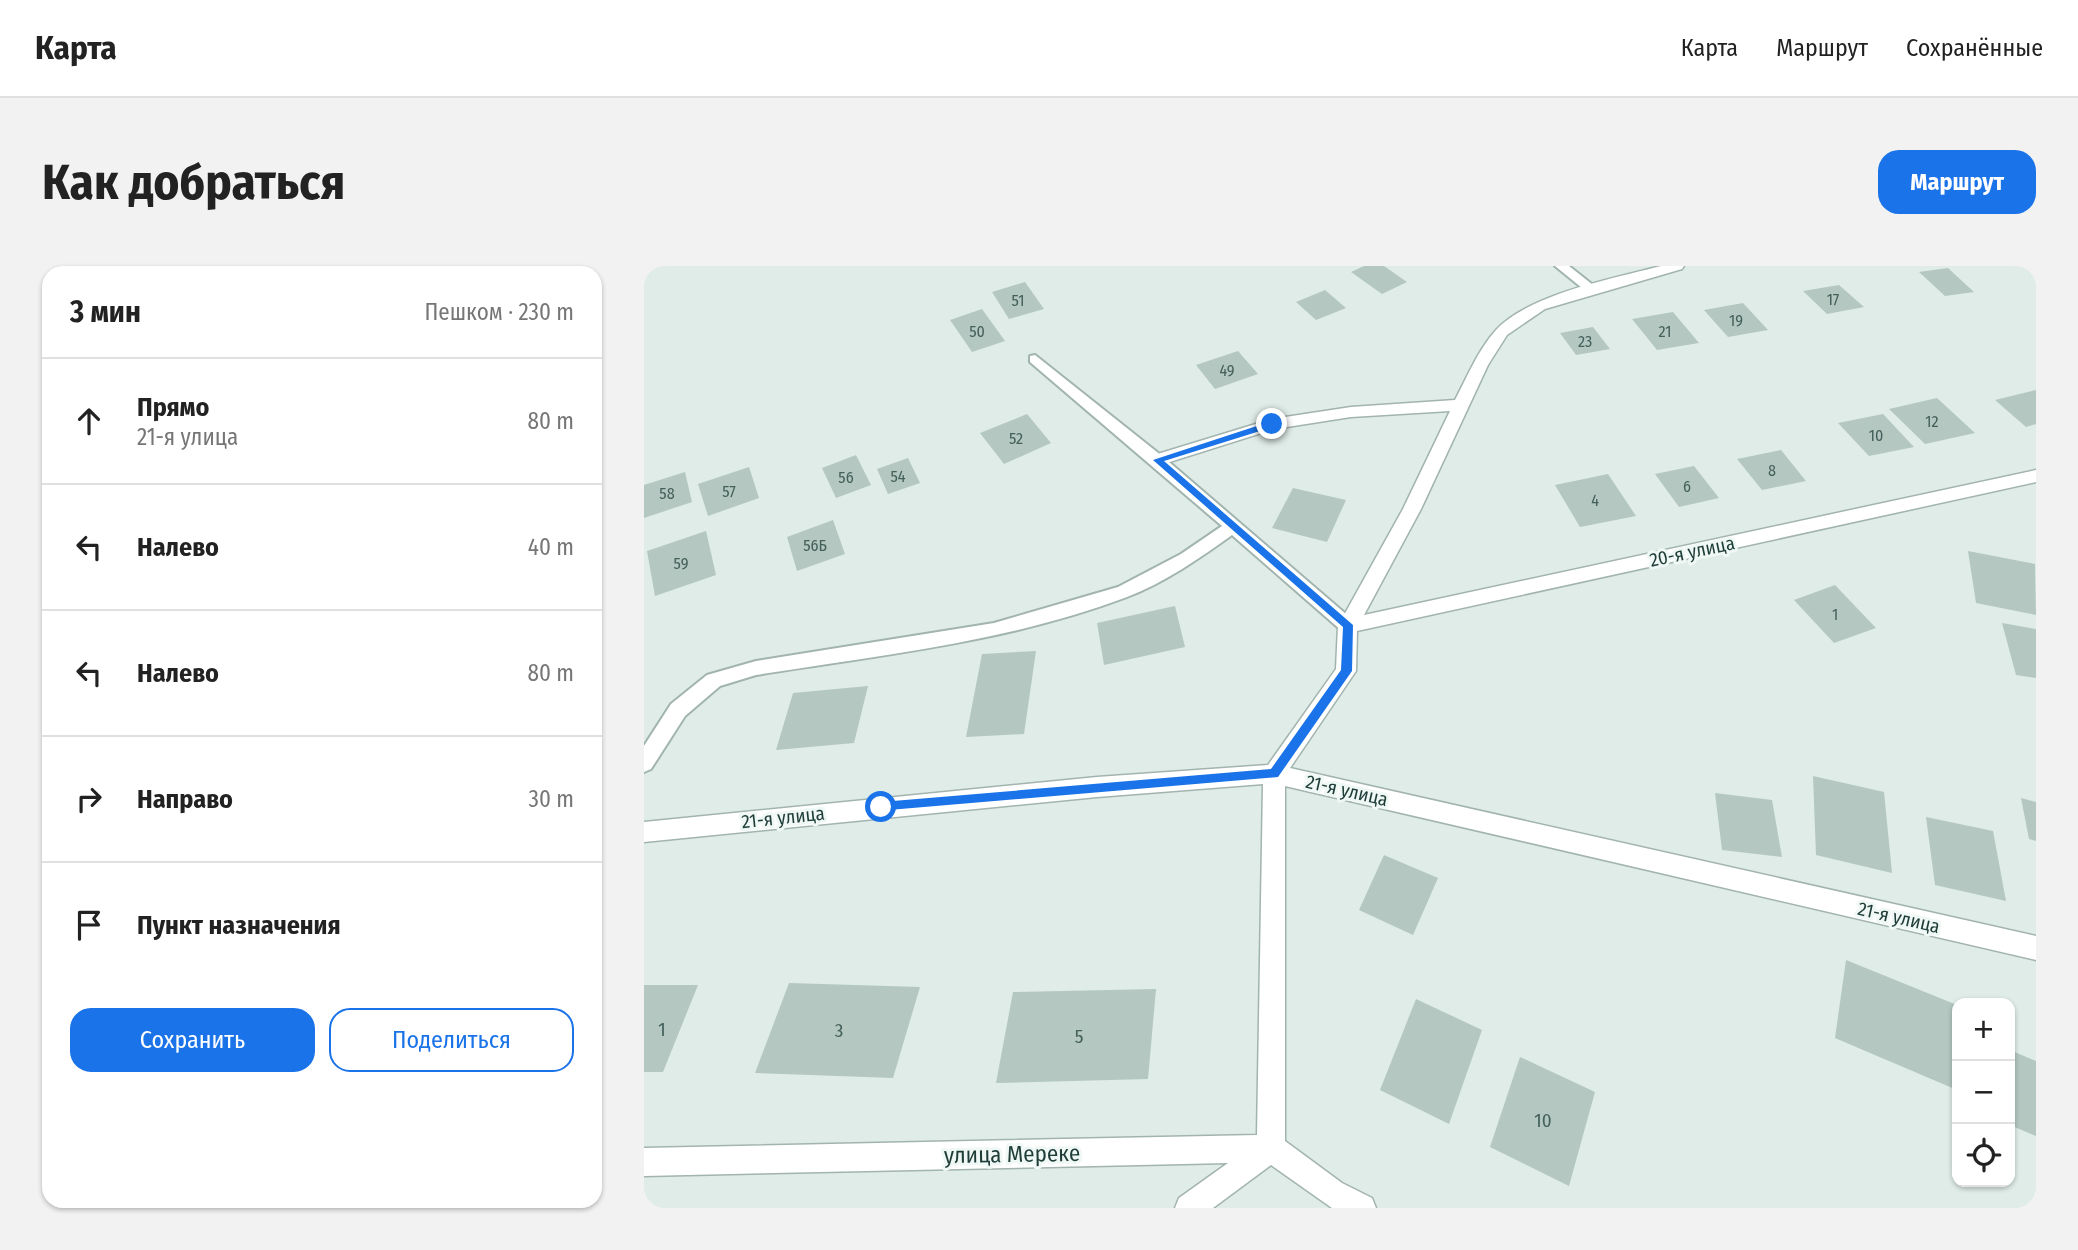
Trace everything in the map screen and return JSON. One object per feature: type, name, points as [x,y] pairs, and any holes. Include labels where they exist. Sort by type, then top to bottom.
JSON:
[{"type":"street","points":[[1270,1148],[1274,774],[1346,671],[1348,625],[1412,509],[1480,365],[1502,332],[1540,306],[1677,266]]},
{"type":"street","points":[[1157,460],[1272,424],[1351,412],[1461,405]]},
{"type":"street","name":"20-я улица","points":[[1348,625],[2036,476]]},
{"type":"street","name":"21-я улица","points":[[644,832],[1070,789],[1274,774],[2036,948]]},
{"type":"street","points":[[1189,1208],[1270,1148]]},
{"type":"street","points":[[1270,1148],[1332,1193],[1362,1208]]},
{"type":"street","name":"улица Мереке","points":[[644,1162],[1270,1148]]},
{"type":"lane","points":[[1561,266],[1592,289]]},
{"type":"lane","points":[[1035,359],[1348,625]]},
{"type":"lane","points":[[644,764],[678,710],[714,680],[757,668],[994,630],[1110,596],[1123,592],[1186,558],[1233,526]]},
{"type":"building","points":[[1364,266],[1384,266],[1407,282],[1382,294],[1351,272]]},
{"type":"building","points":[[1948,268],[1974,292],[1945,296],[1919,272]]},
{"type":"building","points":[[1025,282],[1044,309],[1009,319],[992,292]]},
{"type":"building","points":[[1839,285],[1864,307],[1827,314],[1803,291]]},
{"type":"building","points":[[1325,290],[1346,308],[1316,320],[1296,302]]},
{"type":"building","points":[[1743,303],[1768,330],[1728,337],[1704,310]]},
{"type":"building","points":[[982,309],[1005,341],[972,352],[950,320]]},
{"type":"building","points":[[1673,312],[1699,343],[1657,350],[1632,319]]},
{"type":"building","points":[[1593,327],[1610,349],[1576,355],[1560,333]]},
{"type":"building","points":[[1238,351],[1258,374],[1215,389],[1196,365]]},
{"type":"building","points":[[2036,390],[2036,424],[2026,427],[1995,400]]},
{"type":"building","points":[[1937,398],[1975,433],[1925,444],[1889,409]]},
{"type":"building","points":[[1027,414],[1051,443],[1004,464],[980,433]]},
{"type":"building","points":[[1883,414],[1914,447],[1869,456],[1838,423]]},
{"type":"building","points":[[1781,450],[1806,481],[1762,490],[1737,459]]},
{"type":"building","points":[[856,455],[871,485],[836,498],[822,468]]},
{"type":"building","points":[[908,458],[920,483],[888,494],[877,469]]},
{"type":"building","points":[[1694,466],[1719,498],[1679,507],[1655,474]]},
{"type":"building","points":[[749,467],[759,498],[708,516],[698,484]]},
{"type":"building","points":[[685,472],[692,502],[644,518],[644,485]]},
{"type":"building","points":[[1608,474],[1636,516],[1580,527],[1555,485]]},
{"type":"building","points":[[1293,488],[1346,500],[1327,542],[1272,528]]},
{"type":"building","points":[[833,520],[845,554],[797,571],[787,537]]},
{"type":"building","points":[[706,531],[716,575],[655,596],[647,551]]},
{"type":"building","points":[[1968,551],[2035,564],[2036,615],[1976,603]]},
{"type":"building","points":[[1835,585],[1876,628],[1834,643],[1794,600]]},
{"type":"building","points":[[1175,606],[1185,647],[1104,665],[1097,623]]},
{"type":"building","points":[[2002,623],[2036,629],[2036,678],[2016,675]]},
{"type":"building","points":[[1036,651],[1024,734],[966,737],[982,654]]},
{"type":"building","points":[[868,686],[854,743],[776,750],[793,693]]},
{"type":"building","points":[[1813,776],[1884,792],[1892,873],[1816,855]]},
{"type":"building","points":[[1715,793],[1772,800],[1782,857],[1722,850]]},
{"type":"building","points":[[2021,798],[2036,802],[2036,841],[2029,839]]},
{"type":"building","points":[[1926,817],[1993,831],[2006,901],[1935,885]]},
{"type":"building","points":[[1384,855],[1438,878],[1413,935],[1359,910]]},
{"type":"building","points":[[1846,960],[1952,1003],[1952,1088],[1835,1038]]},
{"type":"building","points":[[789,983],[920,987],[893,1078],[755,1073]]},
{"type":"building","points":[[644,985],[698,985],[663,1072],[644,1072]]},
{"type":"building","points":[[1156,989],[1148,1079],[996,1083],[1013,992]]},
{"type":"building","points":[[1416,999],[1482,1030],[1449,1124],[1380,1090]]},
{"type":"building","points":[[2015,1052],[2036,1061],[2036,1136],[2015,1127]]},
{"type":"building","points":[[1520,1057],[1595,1092],[1569,1186],[1490,1147]]},
{"type":"route","points":[[881,807],[1274,774],[1346,671],[1348,625],[1157,460],[1272,424]]}]
